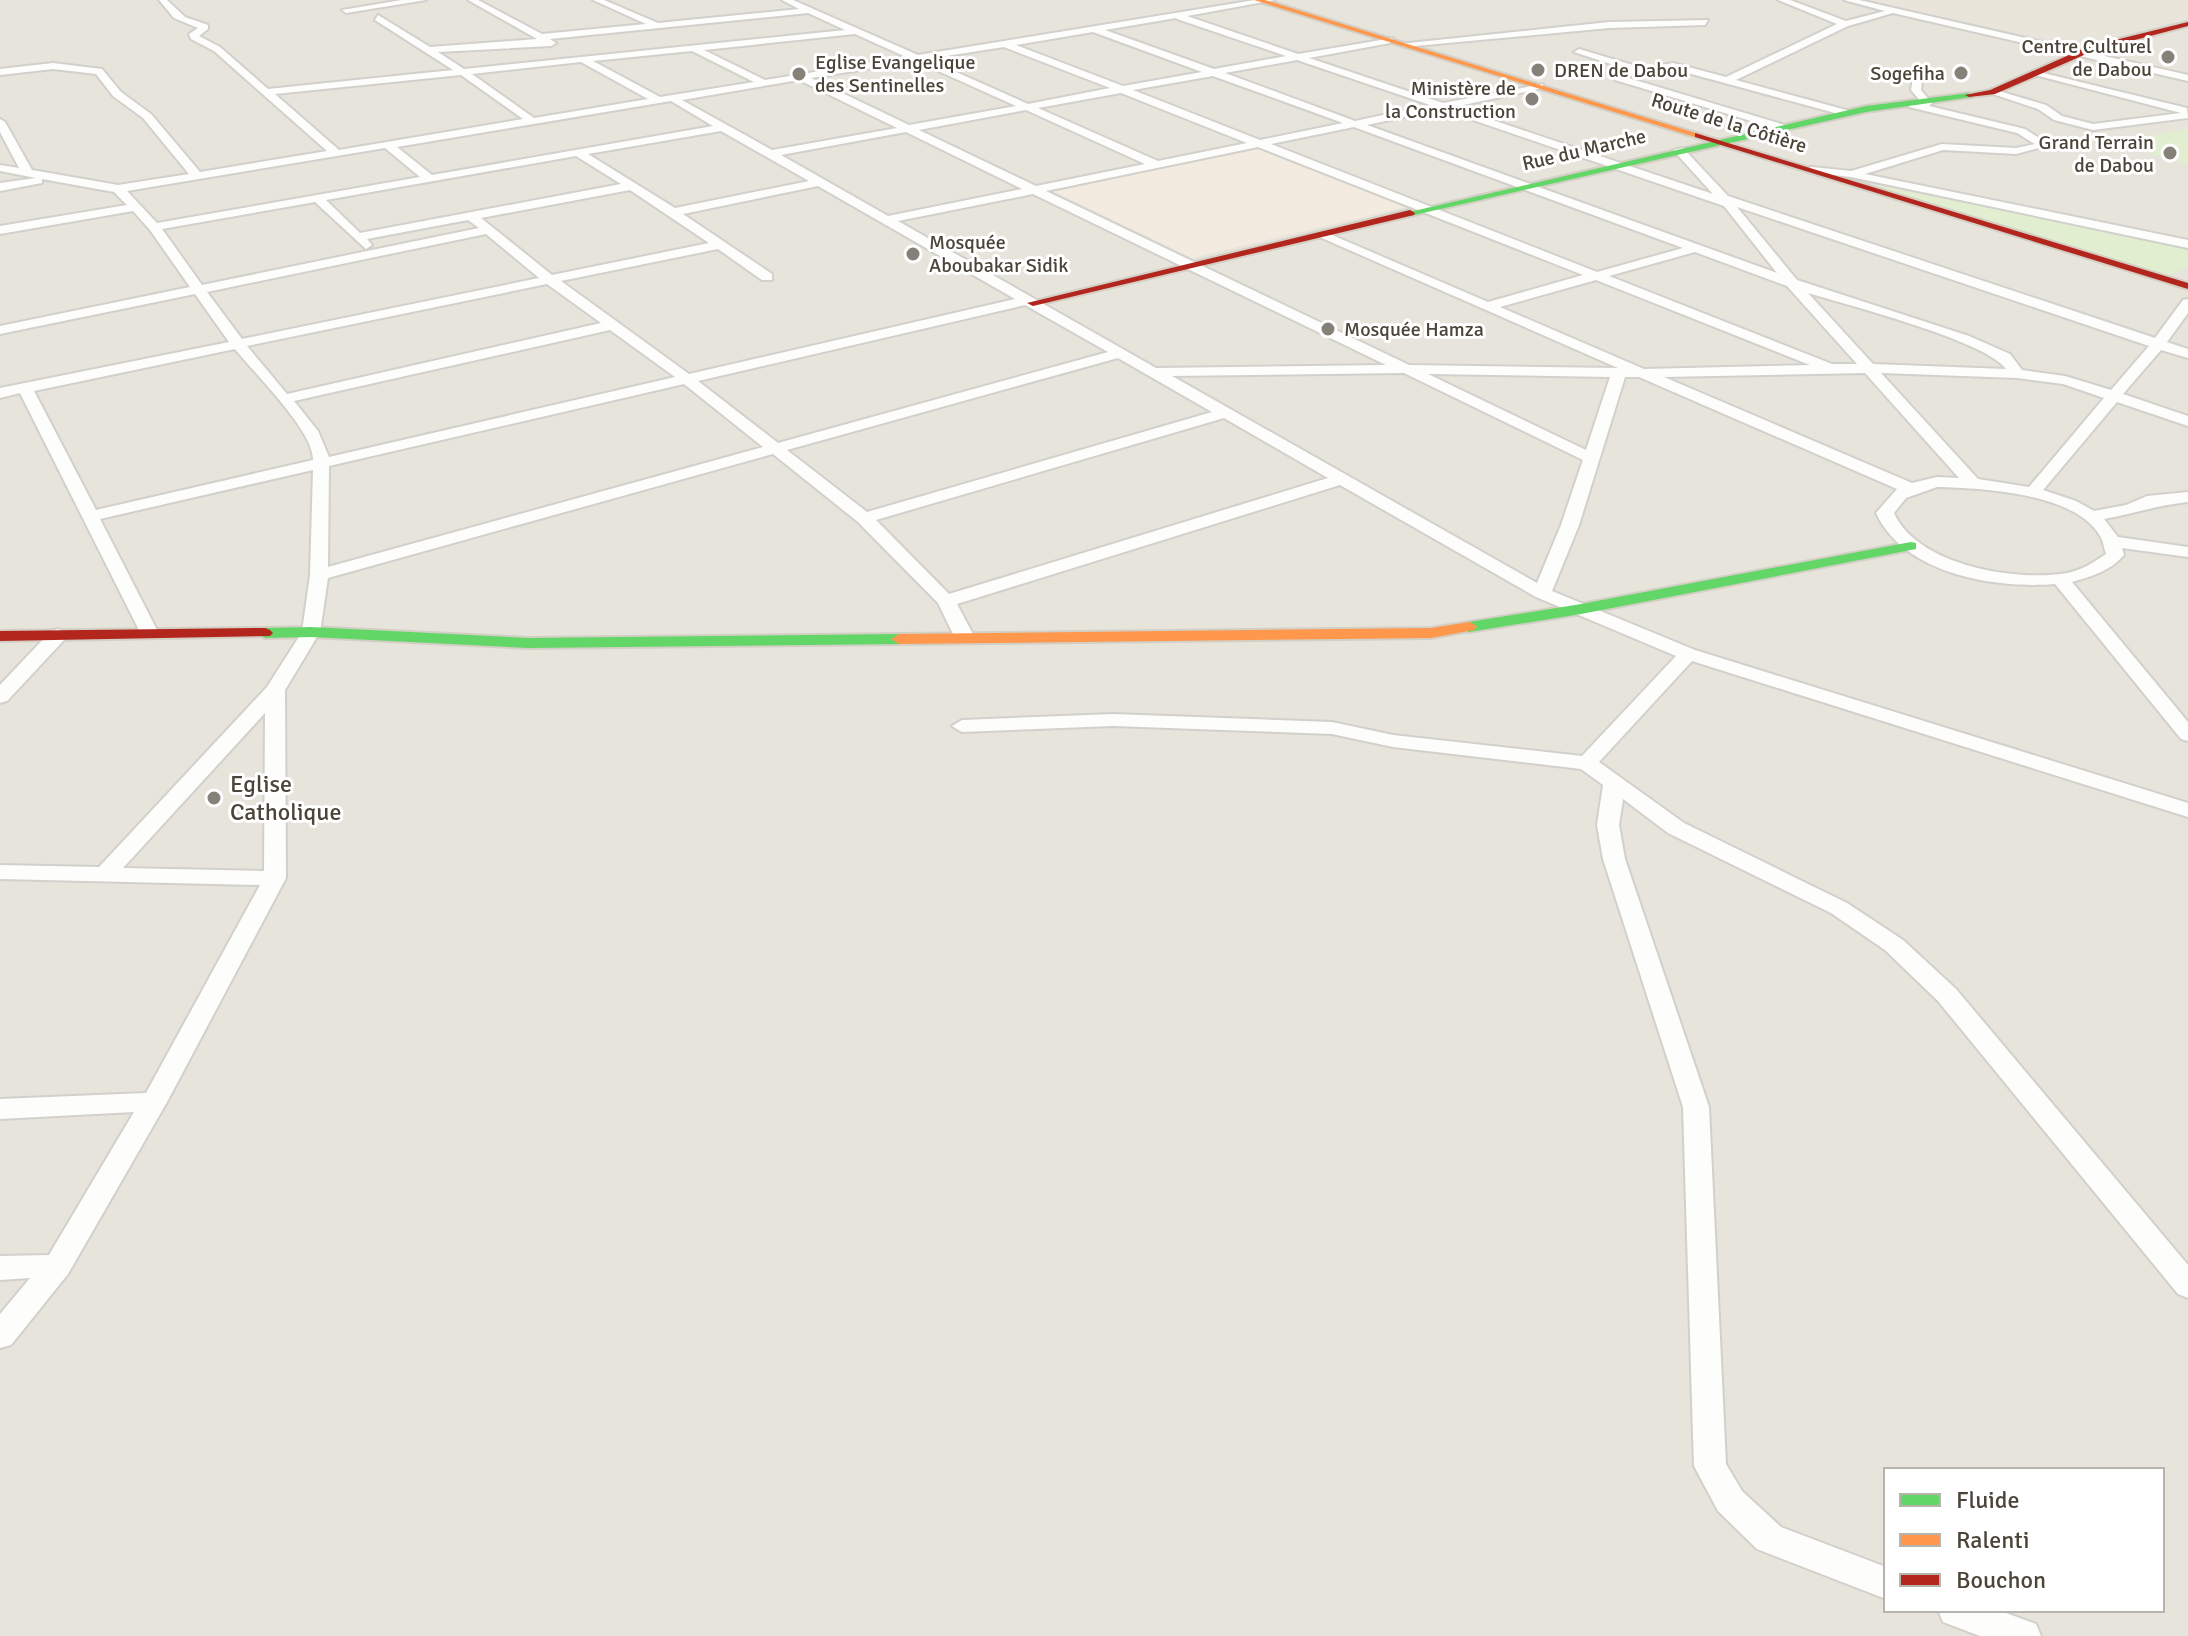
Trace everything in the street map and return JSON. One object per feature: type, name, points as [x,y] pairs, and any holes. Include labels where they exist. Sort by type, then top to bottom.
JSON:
[{"type":"street","points":[[163,0],[174,15],[187,24],[205,27],[194,37],[217,49],[336,153]]},
{"type":"street","points":[[346,10],[422,0]]},
{"type":"street","points":[[472,0],[583,60],[723,127],[1542,593],[1688,654],[2188,810]]},
{"type":"street","points":[[597,0],[658,26],[694,49],[764,83]]},
{"type":"street","points":[[786,0],[1158,165]]},
{"type":"street","points":[[0,168],[118,189],[1263,0]]},
{"type":"street","name":"Route de la Côtière","points":[[1263,0],[2188,286]]},
{"type":"street","points":[[1782,0],[1845,24]]},
{"type":"street","points":[[1848,0],[2188,78]]},
{"type":"street","points":[[1728,80],[1845,24],[1897,11],[1909,0]]},
{"type":"street","points":[[608,5],[632,2]]},
{"type":"street","points":[[428,50],[811,10]]},
{"type":"street","points":[[1175,16],[2188,354]]},
{"type":"street","points":[[378,18],[532,121]]},
{"type":"street","points":[[771,154],[1298,57],[1397,42],[1609,25],[1705,22]]},
{"type":"street","name":"Rue du Marche","points":[[1030,302],[1716,141],[1846,113],[1992,92],[2079,53],[2188,24]]},
{"type":"street","points":[[1093,29],[1792,283],[1988,348],[2005,357],[2017,374]]},
{"type":"street","points":[[265,92],[858,31]]},
{"type":"street","points":[[1005,43],[1835,369]]},
{"type":"street","points":[[1579,52],[1641,70]]},
{"type":"street","points":[[0,72],[53,66],[99,71],[117,94],[147,116],[197,176]]},
{"type":"street","points":[[1781,127],[1615,76],[1673,66],[1846,113]]},
{"type":"street","points":[[2038,73],[2188,113]]},
{"type":"street","points":[[800,77],[1591,458]]},
{"type":"street","points":[[1851,174],[1942,147],[2016,151],[2045,145],[2035,136],[2011,128],[1920,104],[1917,80]]},
{"type":"street","points":[[887,220],[1539,86]]},
{"type":"street","points":[[1992,92],[2042,107],[2058,118]]},
{"type":"street","points":[[2011,128],[2058,118],[2102,126],[2188,113]]},
{"type":"street","points":[[0,122],[27,172]]},
{"type":"street","points":[[154,227],[723,127]]},
{"type":"street","points":[[388,145],[430,179]]},
{"type":"street","points":[[1679,150],[1726,201],[1792,283],[1972,482]]},
{"type":"street","points":[[579,153],[673,212],[767,277]]},
{"type":"street","points":[[1807,170],[1851,174],[2188,244]]},
{"type":"street","points":[[0,187],[60,178]]},
{"type":"street","points":[[673,212],[820,182]]},
{"type":"street","points":[[358,237],[631,186]]},
{"type":"street","points":[[105,874],[275,690],[311,632],[319,575],[323,464],[321,452],[310,431],[238,344],[154,227],[118,189]]},
{"type":"street","points":[[318,199],[374,253]]},
{"type":"street","points":[[0,230],[137,207]]},
{"type":"street","points":[[471,216],[550,280],[688,380],[864,518],[946,601],[964,636]]},
{"type":"street","points":[[0,330],[489,230]]},
{"type":"street","points":[[1321,235],[1909,488]]},
{"type":"street","points":[[0,393],[718,245]]},
{"type":"street","points":[[1488,306],[1696,248]]},
{"type":"street","points":[[93,516],[1030,302]]},
{"type":"street","points":[[2033,492],[2158,344],[2188,303]]},
{"type":"street","points":[[284,399],[613,325]]},
{"type":"street","points":[[319,575],[1120,353]]},
{"type":"street","points":[[1155,372],[1407,369],[1646,373],[1872,368],[2017,374],[2065,380],[2188,421]]},
{"type":"street","points":[[1542,593],[1570,525],[1619,373]]},
{"type":"street","points":[[25,388],[93,516],[149,632]]},
{"type":"street","points":[[864,518],[1225,413]]},
{"type":"street","points":[[946,601],[1342,479]]},
{"type":"street","points":[[1937,482],[1972,482],[2033,492],[2065,503],[2106,529],[2114,542],[2115,555],[2105,567],[2087,575],[2061,580],[2022,580],[1981,573],[1942,561],[1911,546],[1892,529],[1885,513],[1892,499],[1909,488],[1937,482]]},
{"type":"street","points":[[2091,517],[2131,509],[2147,501],[2188,497]]},
{"type":"street","points":[[2114,542],[2188,552]]},
{"type":"street","points":[[0,636],[311,632],[528,643],[1431,633],[1581,609],[1911,546]]},
{"type":"street","points":[[2061,580],[2188,735]]},
{"type":"street","points":[[0,697],[58,635]]},
{"type":"street","points":[[1587,763],[1688,654]]},
{"type":"street","points":[[0,1336],[58,1266],[154,1102],[275,878],[275,690]]},
{"type":"street","points":[[962,726],[1113,720],[1332,728],[1408,743],[1587,763],[1676,828],[1839,908],[1894,945],[1947,995],[2188,1286]]},
{"type":"street","points":[[1614,783],[1608,825],[1614,859],[1696,1107],[1710,1466],[1730,1501],[1769,1538],[1884,1582]]},
{"type":"street","points":[[0,872],[275,878]]},
{"type":"street","points":[[0,1109],[154,1102]]},
{"type":"street","points":[[0,1268],[58,1266]]},
{"type":"street","points":[[1960,1612],[2023,1636]]},
{"type":"shaded area","points":[[0,0],[2188,0],[2188,1636],[0,1636]]},
{"type":"shaded area","points":[[1868,0],[2188,0],[2188,15],[2065,42]]},
{"type":"shaded area","points":[[1262,148],[1409,206],[1192,258],[1053,191]]},
{"type":"green space","name":"Grand Terrain de Dabou","points":[[2188,129],[2188,165],[2115,142]]},
{"type":"green space","points":[[1855,181],[2188,248],[2188,268],[2167,275]]},
{"type":"traffic: fast","points":[[1410,213],[1866,109],[1969,95]]},
{"type":"traffic: fast","points":[[1469,627],[1581,609],[1911,546]]},
{"type":"traffic: fast","points":[[265,633],[311,632],[528,643],[899,639]]},
{"type":"traffic: slow","points":[[1258,0],[1698,135]]},
{"type":"traffic: slow","points":[[899,639],[1431,633],[1469,627]]},
{"type":"traffic: jam","points":[[1969,95],[1992,92],[2090,49],[2188,24]]},
{"type":"traffic: jam","points":[[1698,135],[2188,286]]},
{"type":"traffic: jam","points":[[1033,303],[1410,213]]},
{"type":"traffic: jam","points":[[0,636],[265,633]]},
{"type":"place","name":"Centre Culturel de Dabou","points":[[2168,57]]},
{"type":"place","name":"DREN de Dabou","points":[[1538,70]]},
{"type":"place","name":"Sogefiha","points":[[1961,73]]},
{"type":"place","name":"Eglise Evangelique des Sentinelles","points":[[799,74]]},
{"type":"place","name":"Ministère de la Construction","points":[[1532,99]]},
{"type":"place","name":"Grand Terrain de Dabou","points":[[2170,153]]},
{"type":"place","name":"Mosquée Aboubakar Sidik","points":[[913,254]]},
{"type":"place","name":"Mosquée Hamza","points":[[1328,329]]},
{"type":"place","name":"Eglise Catholique","points":[[214,798]]}]
